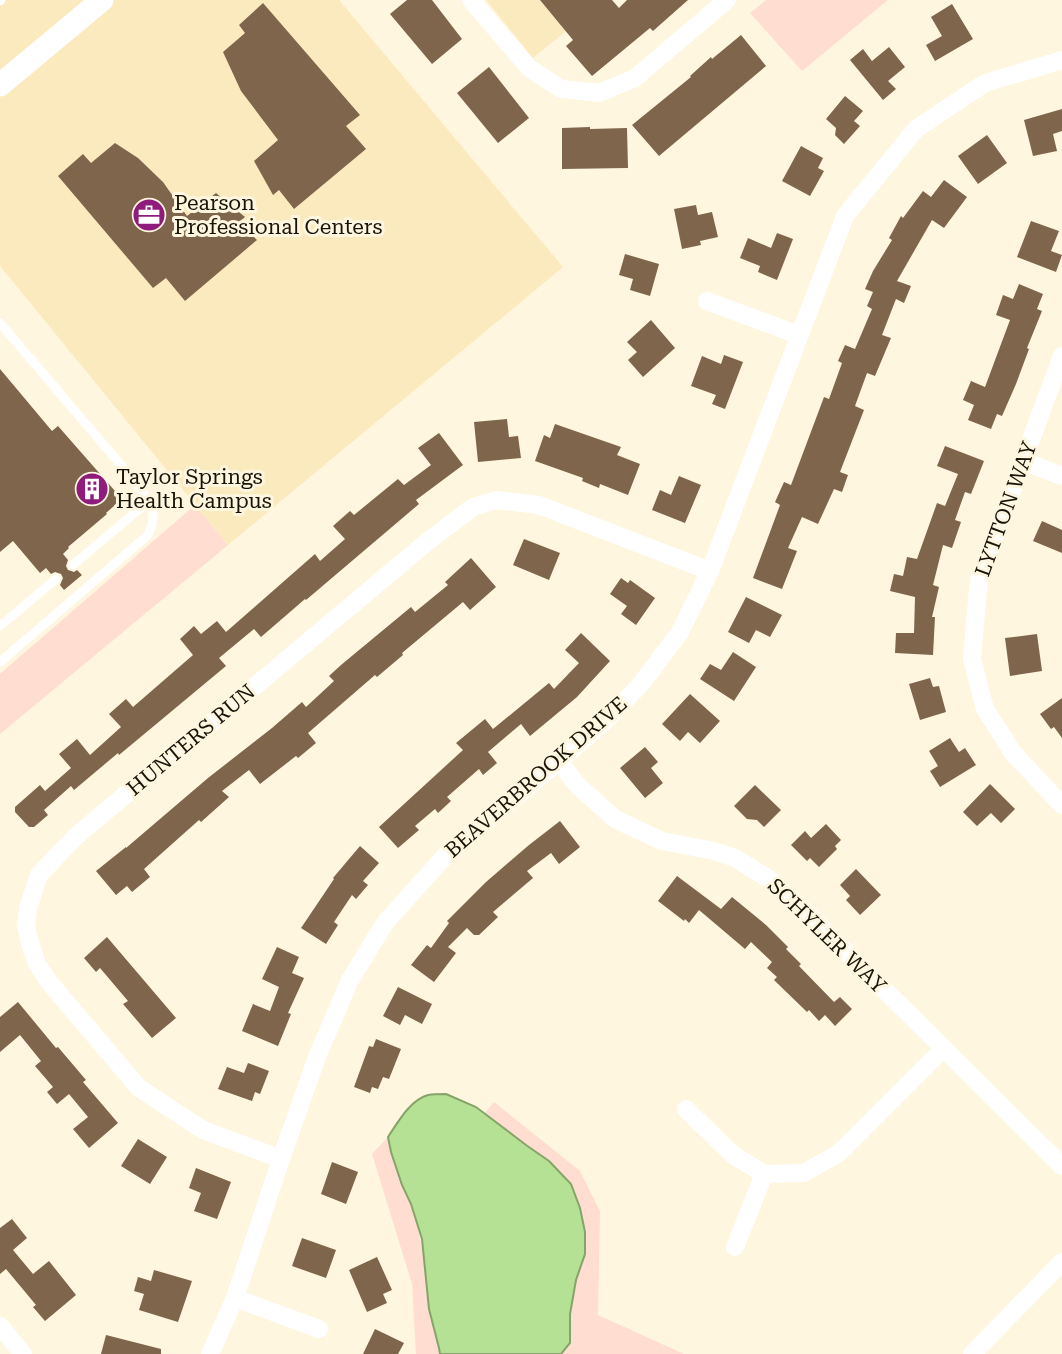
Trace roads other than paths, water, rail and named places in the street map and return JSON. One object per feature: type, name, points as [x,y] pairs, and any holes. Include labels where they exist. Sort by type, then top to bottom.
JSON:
[{"type":"main road","points":[[0,86],[95,2]]},
{"type":"street","points":[[471,0],[529,68],[561,89],[599,93],[635,78],[727,0]]},
{"type":"street","name":"BEAVERBROOK DRIVE","points":[[210,1354],[235,1298],[317,1057],[350,980],[385,923],[445,856],[603,723],[641,684],[680,632],[710,571],[845,216],[916,128],[985,83],[1062,60]]},
{"type":"street","points":[[707,301],[799,335]]},
{"type":"street","name":"LYTTON WAY","points":[[1062,356],[979,579],[972,659],[985,709],[1013,753],[1062,805]]},
{"type":"street","points":[[1023,461],[1062,476]]},
{"type":"street","name":"HUNTERS RUN","points":[[281,1159],[203,1130],[139,1088],[49,982],[37,964],[26,926],[27,908],[39,875],[75,837],[472,507],[496,500],[539,505],[710,571]]},
{"type":"street","name":"SCHYLER WAY","points":[[559,761],[578,785],[615,820],[662,841],[735,858],[769,878],[1062,1166]]},
{"type":"street","points":[[687,1109],[732,1154],[764,1174],[804,1173],[839,1153],[943,1049]]},
{"type":"street","points":[[735,1247],[764,1174]]},
{"type":"street","points":[[971,1354],[1062,1262]]},
{"type":"street","points":[[235,1298],[319,1329]]},
{"type":"street","points":[[0,1326],[23,1354]]},
{"type":"lane","points":[[0,323],[137,484],[152,505],[154,521],[148,535],[0,662]]},
{"type":"lane","points":[[73,565],[149,500]]},
{"type":"lane","points":[[0,626],[56,579]]},
{"type":"place","name":"Pearson Professional Centers","points":[[149,215]]},
{"type":"place","name":"Taylor Springs Health Campus","points":[[92,489]]}]
